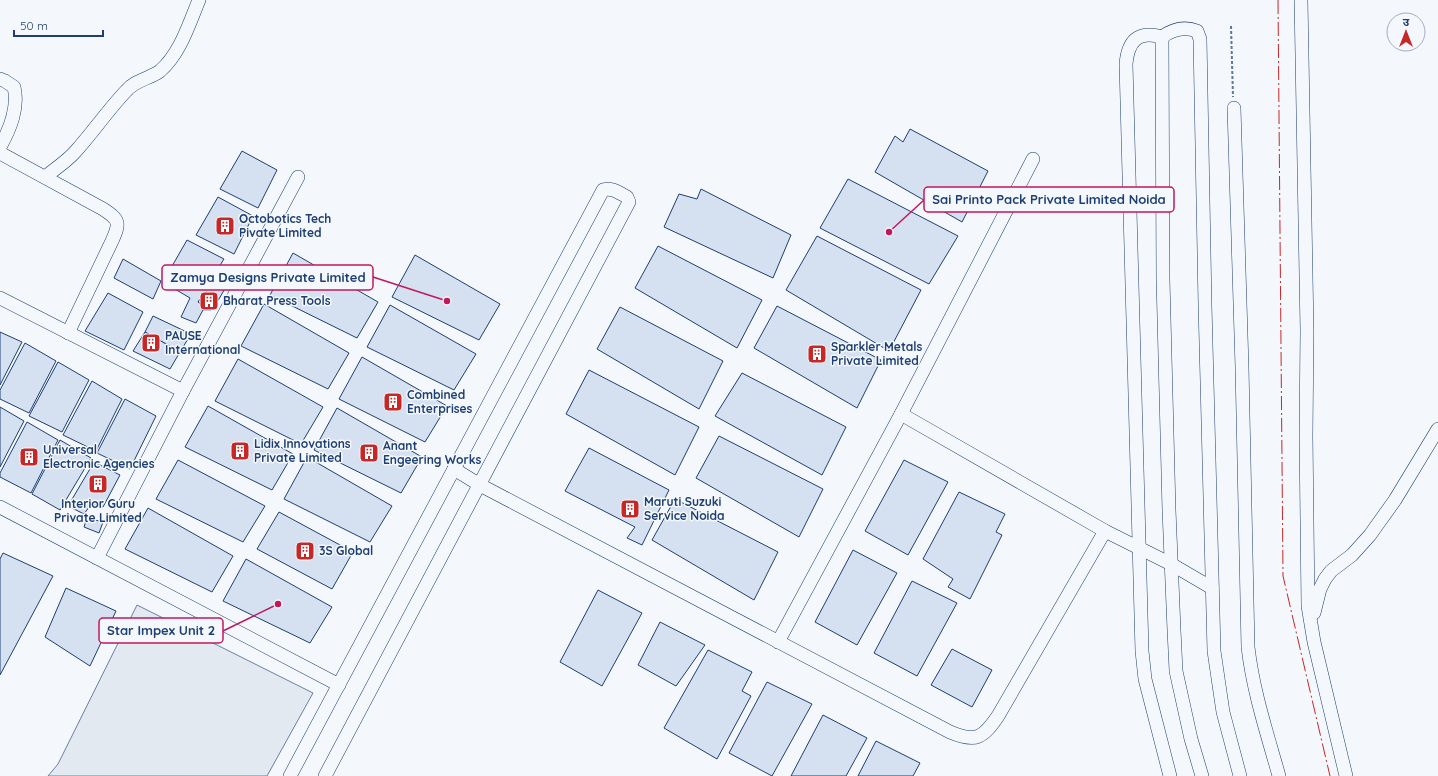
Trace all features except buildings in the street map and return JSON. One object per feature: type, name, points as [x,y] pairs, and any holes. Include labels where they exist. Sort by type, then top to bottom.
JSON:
[{"type":"street","points":[[45,177],[75,153],[127,89],[139,81],[158,72],[174,56],[199,0]]},
{"type":"street","points":[[1301,0],[1307,330],[1306,436],[1308,606],[1312,630],[1346,776]]},
{"type":"street","points":[[1202,776],[1191,739],[1176,671],[1171,564],[1163,279],[1162,38],[1171,30],[1190,28],[1197,31],[1200,39],[1214,650],[1218,686],[1223,712],[1240,776]]},
{"type":"street","points":[[1162,38],[1153,34],[1136,38],[1130,45],[1127,52],[1126,64],[1142,651],[1144,672],[1170,776]]},
{"type":"street","points":[[0,79],[14,87],[16,96],[16,106],[12,120],[0,147]]},
{"type":"street","points":[[1234,108],[1242,359],[1248,647],[1250,668],[1255,689],[1279,776]]},
{"type":"street","points":[[0,152],[103,209],[114,216],[117,222],[116,232],[68,333]]},
{"type":"street","points":[[778,642],[902,414],[1033,159]]},
{"type":"street","points":[[97,558],[183,391],[298,177]]},
{"type":"street","points":[[290,776],[603,190],[613,190],[627,197],[629,202],[325,776]]},
{"type":"street","points":[[0,298],[183,391]]},
{"type":"street","points":[[902,414],[1106,530],[1171,564],[1212,588]]},
{"type":"street","points":[[1312,630],[1316,601],[1325,579],[1331,571],[1352,555],[1370,535],[1395,500],[1438,429]]},
{"type":"street","points":[[454,469],[480,485],[961,737],[972,738],[983,734],[988,730],[998,716],[1106,530]]},
{"type":"street","points":[[0,507],[339,685]]},
{"type":"path","points":[[1231,26],[1234,108]]},
{"type":"shaded area","points":[[137,605],[313,693],[267,776],[48,776],[58,764]]},
{"type":"power","points":[[1278,0],[1283,576],[1330,776]]},
{"type":"place","name":"Octobotics Tech Pivate Limited","points":[[225,226]]},
{"type":"place","name":"Sai Printo Pack Private Limited Noida","points":[[889,232]]},
{"type":"place","name":"Bharat Press Tools","points":[[209,301]]},
{"type":"place","name":"Zamya Designs Private Limited","points":[[447,301]]},
{"type":"place","name":"PAUSE International","points":[[151,343]]},
{"type":"place","name":"Sparkler Metals Private Limited","points":[[817,354]]},
{"type":"place","name":"Combined Enterprises","points":[[393,402]]},
{"type":"place","name":"Lidix Innovations Private Limited","points":[[240,451]]},
{"type":"place","name":"Anant Engeering Works","points":[[369,453]]},
{"type":"place","name":"Universal Electronic Agencies","points":[[29,457]]},
{"type":"place","name":"Interior Guru Private Limited","points":[[98,484]]},
{"type":"place","name":"Maruti Suzuki Service Noida","points":[[630,509]]},
{"type":"place","name":"3S Global","points":[[305,551]]},
{"type":"place","name":"Star Impex Unit 2","points":[[278,604]]}]
